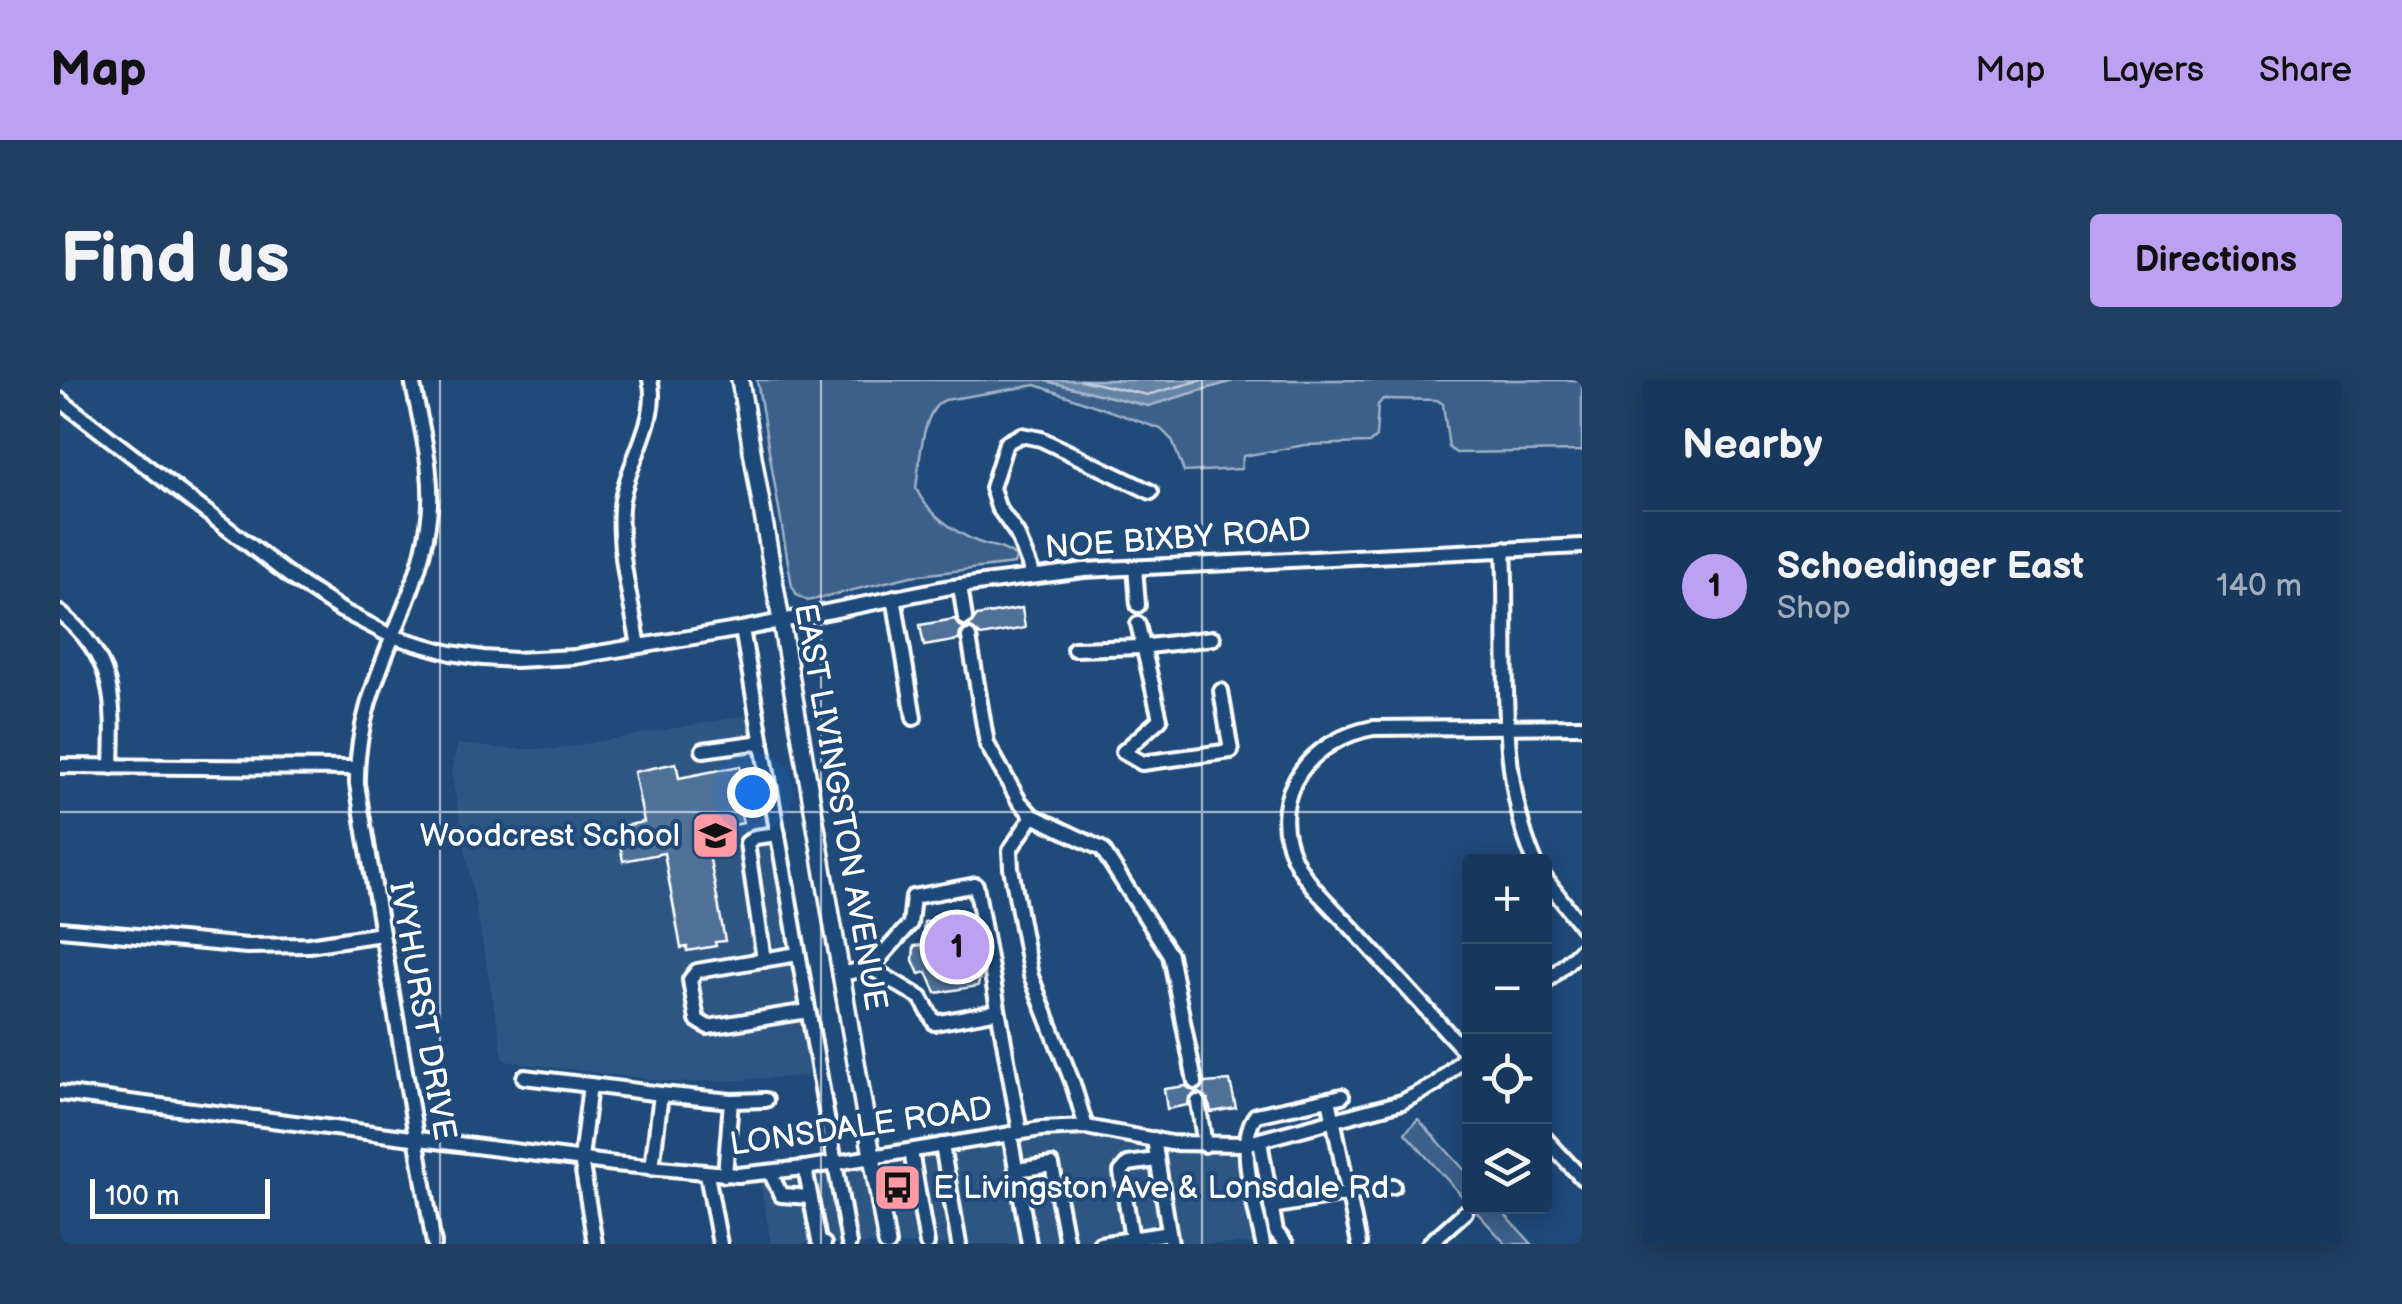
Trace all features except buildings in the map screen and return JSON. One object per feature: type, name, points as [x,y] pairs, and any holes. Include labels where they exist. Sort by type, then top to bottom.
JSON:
[{"type":"main road","name":"EAST LIVINGSTON AVENUE","points":[[740,380],[887,1244]]},
{"type":"street","name":"IVYHURST DRIVE","points":[[412,380],[431,503],[419,562],[366,706],[356,768],[434,1244]]},
{"type":"street","points":[[640,646],[623,560],[621,510],[630,463],[651,412],[654,396],[650,380]]},
{"type":"street","name":"NOE BIXBY ROAD","points":[[60,400],[295,580],[341,610],[391,636],[451,653],[515,660],[574,657],[742,629],[894,597],[1033,576],[1135,567],[1582,546]]},
{"type":"street","points":[[1033,576],[1018,534],[998,507],[992,488],[1002,448],[1010,439],[1021,435],[1041,439],[1151,492]]},
{"type":"street","points":[[1504,549],[1508,726],[1517,808],[1532,854]]},
{"type":"street","points":[[1135,567],[1138,605]]},
{"type":"street","points":[[960,586],[965,618]]},
{"type":"street","points":[[894,597],[914,718]]},
{"type":"street","points":[[60,612],[90,642],[108,677],[112,696],[112,767]]},
{"type":"street","points":[[1138,624],[1160,719],[1122,752],[1142,763],[1231,751],[1221,691]]},
{"type":"street","points":[[742,629],[848,1244]]},
{"type":"street","points":[[968,637],[990,754],[1019,801],[1033,816],[1102,849],[1161,938],[1175,972],[1194,1082]]},
{"type":"street","points":[[1074,649],[1141,647],[1213,638]]},
{"type":"street","points":[[1462,1046],[1304,876],[1287,838],[1289,795],[1319,749],[1354,732],[1374,728],[1582,726]]},
{"type":"street","points":[[704,750],[762,742]]},
{"type":"street","points":[[60,766],[356,768]]},
{"type":"street","points":[[1033,816],[1010,850],[1011,868],[1031,976],[1086,1127]]},
{"type":"street","points":[[764,960],[747,843],[755,837],[778,834]]},
{"type":"street","points":[[840,974],[872,968],[910,924],[913,897],[976,886],[998,1011],[1015,1133],[1016,1170],[1029,1244]]},
{"type":"street","points":[[1552,888],[1582,927]]},
{"type":"street","points":[[60,929],[247,946],[310,944],[381,934]]},
{"type":"street","points":[[1552,977],[1582,949]]},
{"type":"street","points":[[798,954],[697,971],[690,980],[697,1020],[708,1027],[808,1011]]},
{"type":"street","points":[[872,968],[920,998],[935,1022],[998,1011]]},
{"type":"street","name":"LONSDALE ROAD","points":[[60,1093],[725,1175],[805,1168],[1015,1133],[1086,1127],[1206,1146],[1245,1144],[1386,1108],[1422,1093],[1462,1060]]},
{"type":"street","points":[[524,1077],[732,1101],[766,1100]]},
{"type":"street","points":[[590,1085],[581,1159],[595,1244]]},
{"type":"street","points":[[652,1168],[662,1094]]},
{"type":"street","points":[[1263,1244],[1245,1144],[1247,1126],[1256,1116],[1335,1098],[1334,1122],[1359,1244]]},
{"type":"street","points":[[725,1175],[732,1101]]},
{"type":"street","points":[[1198,1102],[1206,1146]]},
{"type":"street","points":[[1100,1244],[1170,1238],[1154,1139]]},
{"type":"street","points":[[1260,1141],[1278,1238],[1286,1244]]},
{"type":"street","points":[[942,1145],[955,1244]]},
{"type":"street","points":[[1552,1146],[1582,1178]]},
{"type":"street","points":[[911,1151],[927,1244]]},
{"type":"street","points":[[1132,1239],[1121,1172],[1128,1164],[1156,1160]]},
{"type":"street","points":[[1016,1170],[1052,1165],[1067,1244]]},
{"type":"street","points":[[805,1168],[820,1241],[824,1244]]},
{"type":"street","points":[[770,1172],[781,1195],[810,1197]]},
{"type":"street","points":[[707,1174],[720,1244]]},
{"type":"street","points":[[1271,1207],[1393,1186]]},
{"type":"street","points":[[1430,1244],[1463,1214]]},
{"type":"shaded area","points":[[757,380],[1042,380],[1148,406],[1236,380],[1582,380],[1582,451],[1456,453],[1449,448],[1443,404],[1437,400],[1383,399],[1378,405],[1376,437],[1369,443],[1305,445],[1243,456],[1241,469],[1184,472],[1172,440],[1161,429],[1036,385],[945,400],[937,405],[926,425],[916,488],[950,527],[1012,554],[1016,557],[1014,564],[911,576],[808,601],[797,595],[792,586]]},
{"type":"shaded area","points":[[749,715],[811,1076],[679,1083],[504,1061],[451,771],[458,744],[556,749]]},
{"type":"shaded area","points":[[1061,1119],[1064,1128],[1217,1145],[1255,1142],[1273,1244],[771,1244],[759,1176],[869,1158],[895,1140],[928,1139]]},
{"type":"shaded area","points":[[1418,1119],[1462,1167],[1462,1196],[1405,1133]]},
{"type":"shaded area","points":[[1478,1214],[1504,1214],[1532,1244],[1506,1244]]},
{"type":"water","points":[[1042,380],[1236,380],[1148,406]]},
{"type":"place","name":"Woodcrest School","points":[[715,836]]},
{"type":"place","name":"Schoedinger East","points":[[957,947]]},
{"type":"place","name":"E Livingston Ave & Lonsdale Rd","points":[[898,1188]]}]
